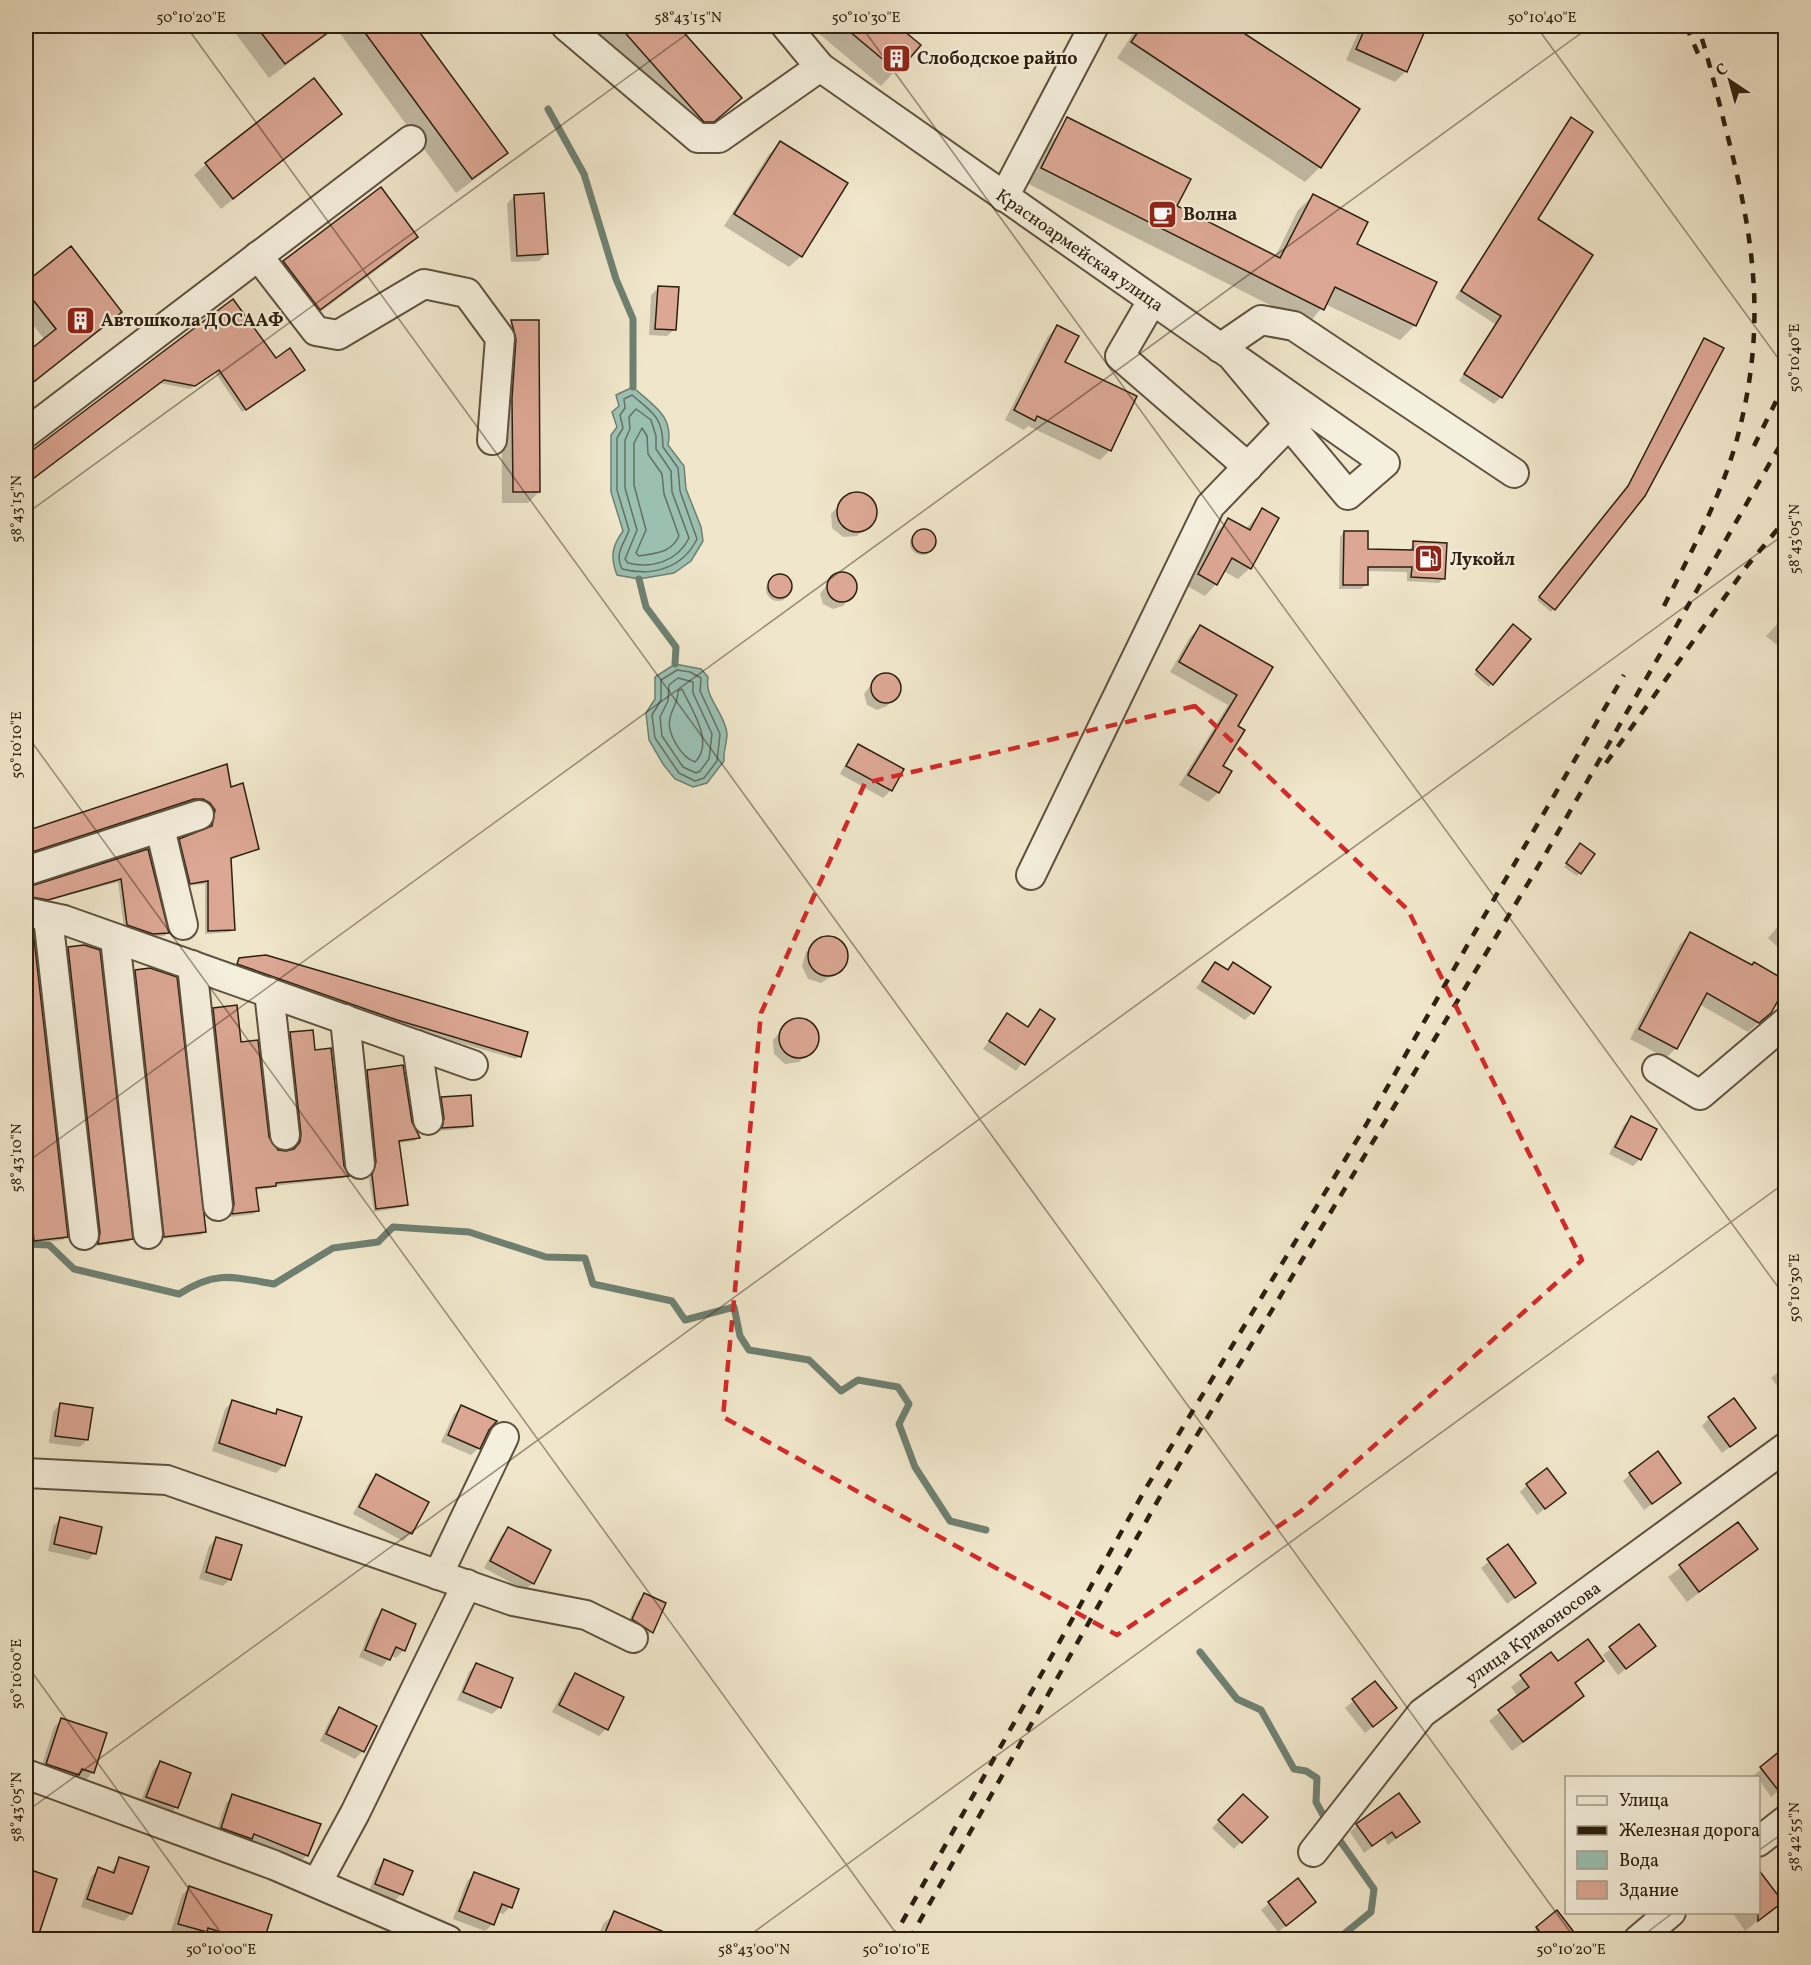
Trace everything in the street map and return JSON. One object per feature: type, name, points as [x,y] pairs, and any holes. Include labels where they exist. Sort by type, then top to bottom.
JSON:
[{"type":"street","points":[[566,26],[698,138],[719,138],[820,67]]},
{"type":"street","name":"Красноармейская улица","points":[[786,26],[820,67],[1385,463],[1348,495],[1289,424]]},
{"type":"street","points":[[1004,197],[1094,26]]},
{"type":"street","points":[[26,433],[411,140]]},
{"type":"street","points":[[258,256],[316,331],[338,335],[424,284],[467,293],[500,338],[492,440]]},
{"type":"street","points":[[1152,301],[1120,356],[1248,466]]},
{"type":"street","points":[[1031,875],[1210,506],[1289,424],[1226,352],[1261,320],[1294,326],[1514,472]]},
{"type":"street","points":[[26,871],[199,815]]},
{"type":"street","points":[[160,828],[183,925]]},
{"type":"street","points":[[84,1235],[37,914],[192,965],[473,1065]]},
{"type":"street","points":[[115,939],[148,1234]]},
{"type":"street","points":[[192,965],[218,1206]]},
{"type":"street","points":[[269,992],[285,1135]]},
{"type":"street","points":[[345,1019],[360,1164]]},
{"type":"street","points":[[1657,1069],[1700,1095],[1785,1022]]},
{"type":"street","points":[[417,1045],[428,1120]]},
{"type":"street","points":[[438,1575],[504,1437]]},
{"type":"street","name":"улица Кривоносова","points":[[1313,1852],[1422,1713],[1785,1447]]},
{"type":"street","points":[[26,1473],[167,1480],[513,1601],[586,1616],[633,1638]]},
{"type":"street","points":[[317,1883],[355,1813],[466,1584]]},
{"type":"street","points":[[26,1774],[317,1883],[448,1940]]},
{"type":"street","points":[[1760,1840],[1785,1820]]},
{"type":"street","points":[[1638,1940],[1669,1914]]},
{"type":"highlighted area","points":[[1195,706],[1408,910],[1582,1260],[1301,1511],[1117,1635],[723,1417],[761,1013],[865,783]]},
{"type":"water","points":[[633,387],[665,418],[669,435],[668,445],[684,466],[686,489],[701,527],[703,541],[691,561],[674,573],[639,579],[617,575],[613,563],[614,547],[623,531],[611,492],[611,435],[617,427],[612,412],[619,406],[616,395]]},
{"type":"water","points":[[675,664],[701,669],[708,677],[709,692],[723,719],[727,734],[724,761],[707,783],[693,787],[675,779],[649,740],[646,713],[655,699],[655,677]]},
{"type":"building","points":[[256,26],[337,26],[285,64]]},
{"type":"building","points":[[360,26],[415,26],[508,153],[472,179]]},
{"type":"building","points":[[619,26],[678,26],[742,98],[714,122],[704,122]]},
{"type":"building","name":"Слободское райпо","points":[[843,26],[898,26],[921,45],[898,72]]},
{"type":"building","points":[[1142,26],[1233,26],[1360,109],[1321,168],[1131,42]]},
{"type":"building","points":[[1366,26],[1427,26],[1407,72],[1356,49]]},
{"type":"building","points":[[314,78],[342,114],[233,199],[205,163]]},
{"type":"building","name":"Волна","points":[[1067,117],[1191,179],[1177,206],[1280,258],[1313,194],[1368,222],[1357,244],[1437,282],[1416,326],[1335,287],[1324,310],[1041,168]]},
{"type":"building","points":[[1571,117],[1593,132],[1538,219],[1593,255],[1502,398],[1464,374],[1501,316],[1461,291]]},
{"type":"building","points":[[780,141],[848,183],[802,257],[734,214]]},
{"type":"building","points":[[381,187],[418,237],[320,310],[283,261]]},
{"type":"building","points":[[544,193],[548,254],[517,256],[514,195]]},
{"type":"building","name":"Автошкола ДОСААФ","points":[[71,246],[122,312],[26,388],[26,353],[56,329],[26,291],[26,282]]},
{"type":"building","points":[[658,286],[679,287],[676,330],[655,329]]},
{"type":"building","points":[[233,299],[276,358],[290,348],[305,370],[246,410],[219,370],[195,386],[164,380],[26,484],[26,455]]},
{"type":"building","points":[[511,320],[539,320],[540,492],[513,492],[512,398],[516,339]]},
{"type":"building","points":[[1057,325],[1079,336],[1065,362],[1137,396],[1111,451],[1037,416],[1035,421],[1014,410]]},
{"type":"building","points":[[1704,338],[1724,348],[1645,496],[1555,610],[1539,597],[1628,486]]},
{"type":"building","points":[[857,492],[871,498],[877,512],[871,526],[857,532],[843,526],[837,512],[843,498]]},
{"type":"building","points":[[1262,508],[1279,518],[1251,569],[1232,558],[1217,585],[1198,574],[1228,518],[1250,530]]},
{"type":"building","points":[[924,529],[933,532],[936,541],[933,550],[924,553],[915,550],[912,541],[915,532]]},
{"type":"building","points":[[1344,531],[1368,531],[1368,549],[1413,550],[1413,541],[1447,543],[1445,579],[1411,577],[1412,567],[1368,567],[1368,585],[1343,585]]},
{"type":"building","points":[[842,572],[853,576],[857,587],[853,598],[842,602],[831,598],[827,587],[831,576]]},
{"type":"building","points":[[780,574],[789,577],[792,586],[789,595],[780,598],[771,595],[768,586],[771,577]]},
{"type":"building","points":[[1513,624],[1531,639],[1493,685],[1476,670]]},
{"type":"building","points":[[1200,625],[1273,667],[1238,726],[1245,730],[1223,766],[1232,771],[1219,793],[1188,775],[1237,695],[1179,662]]},
{"type":"building","points":[[886,673],[897,677],[901,688],[897,699],[886,703],[875,699],[871,688],[875,677]]},
{"type":"building","points":[[858,744],[904,769],[892,791],[846,766]]},
{"type":"building","points":[[227,764],[231,787],[243,783],[259,849],[231,858],[235,930],[208,931],[208,881],[190,884],[179,839],[212,826],[215,810],[203,799],[194,799],[26,854],[26,831]]},
{"type":"building","points":[[1580,843],[1595,854],[1581,874],[1566,863]]},
{"type":"building","points":[[148,849],[169,933],[153,934],[127,925],[121,879],[48,900],[26,896],[26,892],[30,891],[28,887]]},
{"type":"building","points":[[26,929],[33,930],[68,1237],[34,1241],[26,1161]]},
{"type":"building","points":[[1690,932],[1752,965],[1754,962],[1785,980],[1785,988],[1771,1013],[1759,1023],[1707,993],[1677,1049],[1639,1029]]},
{"type":"building","points":[[828,936],[842,942],[848,956],[842,970],[828,976],[814,970],[808,956],[814,942]]},
{"type":"building","points":[[84,945],[100,950],[133,1239],[98,1244],[100,1233],[68,947]]},
{"type":"building","points":[[266,955],[528,1032],[521,1057],[397,1020],[237,964],[239,958]]},
{"type":"building","points":[[1215,962],[1228,970],[1233,962],[1271,987],[1254,1014],[1202,981]]},
{"type":"building","points":[[150,968],[177,977],[206,1232],[164,1237],[135,970]]},
{"type":"building","points":[[237,1005],[241,1042],[258,1040],[269,1137],[278,1150],[294,1149],[300,1142],[301,1134],[290,1032],[313,1030],[315,1050],[331,1048],[344,1166],[349,1176],[276,1183],[276,1186],[256,1188],[259,1211],[232,1214],[234,1204],[213,1008]]},
{"type":"building","points":[[1040,1009],[1055,1019],[1025,1065],[989,1041],[1007,1013],[1028,1027]]},
{"type":"building","points":[[799,1018],[813,1024],[819,1038],[813,1052],[799,1058],[785,1052],[779,1038],[785,1024]]},
{"type":"building","points":[[403,1065],[412,1122],[420,1138],[399,1141],[408,1205],[376,1209],[372,1175],[376,1162],[367,1070]]},
{"type":"building","points":[[471,1095],[473,1126],[442,1128],[444,1118],[441,1097]]},
{"type":"building","points":[[1631,1116],[1657,1129],[1641,1160],[1615,1147]]},
{"type":"building","points":[[1734,1398],[1756,1428],[1730,1447],[1708,1417]]},
{"type":"building","points":[[232,1400],[276,1414],[277,1409],[302,1417],[285,1466],[219,1443]]},
{"type":"building","points":[[60,1403],[93,1408],[88,1440],[55,1436]]},
{"type":"building","points":[[461,1405],[497,1421],[489,1430],[480,1449],[448,1435]]},
{"type":"building","points":[[1658,1451],[1681,1483],[1652,1504],[1629,1473]]},
{"type":"building","points":[[1547,1468],[1566,1493],[1545,1509],[1526,1484]]},
{"type":"building","points":[[376,1474],[429,1502],[412,1534],[359,1507]]},
{"type":"building","points":[[60,1517],[102,1527],[96,1554],[54,1544]]},
{"type":"building","points":[[1738,1522],[1758,1549],[1699,1592],[1679,1565]]},
{"type":"building","points":[[508,1527],[551,1550],[534,1584],[490,1561]]},
{"type":"building","points":[[216,1537],[242,1545],[231,1580],[206,1572]]},
{"type":"building","points":[[1508,1544],[1536,1583],[1515,1598],[1487,1559]]},
{"type":"building","points":[[644,1593],[666,1603],[653,1633],[632,1619]]},
{"type":"building","points":[[382,1609],[416,1624],[405,1651],[396,1647],[390,1660],[365,1650]]},
{"type":"building","points":[[1639,1624],[1656,1646],[1626,1669],[1609,1647]]},
{"type":"building","points":[[1588,1639],[1604,1661],[1575,1683],[1584,1696],[1523,1742],[1498,1710],[1529,1687],[1520,1675],[1551,1652],[1558,1661]]},
{"type":"building","points":[[476,1663],[513,1678],[501,1708],[463,1692]]},
{"type":"building","points":[[575,1673],[624,1697],[608,1730],[559,1705]]},
{"type":"building","points":[[1375,1681],[1397,1708],[1373,1727],[1352,1699]]},
{"type":"building","points":[[339,1707],[377,1726],[364,1752],[326,1734]]},
{"type":"building","points":[[61,1718],[107,1733],[94,1773],[82,1769],[79,1775],[46,1764]]},
{"type":"building","points":[[1785,1747],[1785,1799],[1760,1767]]},
{"type":"building","points":[[160,1761],[191,1773],[178,1808],[146,1797]]},
{"type":"building","points":[[1399,1793],[1420,1822],[1396,1838],[1392,1832],[1372,1846],[1356,1824]]},
{"type":"building","points":[[232,1794],[321,1824],[308,1856],[254,1834],[252,1839],[221,1828]]},
{"type":"building","points":[[1243,1794],[1268,1817],[1242,1843],[1218,1820]]},
{"type":"building","points":[[119,1857],[149,1867],[132,1914],[87,1899],[98,1867],[114,1873]]},
{"type":"building","points":[[384,1859],[413,1871],[403,1895],[375,1884]]},
{"type":"building","points":[[31,1870],[57,1879],[37,1940],[26,1940],[26,1885]]},
{"type":"building","points":[[474,1872],[519,1889],[512,1908],[502,1904],[494,1925],[459,1911]]},
{"type":"building","points":[[1760,1872],[1783,1902],[1758,1921],[1758,1914],[1760,1914]]},
{"type":"building","points":[[1298,1878],[1316,1902],[1286,1926],[1268,1902]]},
{"type":"building","points":[[189,1886],[272,1915],[264,1940],[245,1940],[208,1928],[207,1932],[178,1924]]},
{"type":"building","points":[[1557,1910],[1580,1940],[1546,1940],[1536,1927]]},
{"type":"building","points":[[614,1911],[681,1939],[681,1940],[602,1940]]},
{"type":"waterway","points":[[548,109],[584,174],[616,279],[633,319],[633,387]]},
{"type":"waterway","points":[[639,579],[646,607],[676,647],[675,664]]},
{"type":"waterway","points":[[26,1244],[49,1245],[74,1269],[179,1294],[192,1286],[215,1278],[236,1278],[274,1284],[333,1248],[378,1242],[393,1227],[469,1232],[546,1257],[585,1258],[593,1284],[672,1301],[685,1320],[734,1307],[740,1336],[749,1350],[809,1360],[841,1391],[858,1380],[898,1387],[909,1404],[899,1424],[915,1467],[950,1521],[986,1530]]},
{"type":"waterway","points":[[1200,1652],[1237,1699],[1261,1710],[1294,1769],[1306,1771],[1317,1778],[1316,1802],[1328,1824]]},
{"type":"waterway","points":[[1336,1835],[1374,1889],[1371,1912],[1344,1934],[1342,1940]]},
{"type":"railway","points":[[1686,26],[1700,58]]},
{"type":"railway","points":[[1664,606],[1723,482],[1747,397],[1752,357],[1753,280],[1743,203],[1698,26]]},
{"type":"railway","points":[[1754,446],[1786,381]]},
{"type":"railway","points":[[909,1940],[1161,1495],[1542,860],[1786,435]]},
{"type":"railway","points":[[1606,763],[1747,566],[1786,519]]},
{"type":"railway","points":[[892,1940],[1146,1488],[1366,1125],[1624,675]]},
{"type":"place","name":"Слободское райпо","points":[[896,58]]},
{"type":"place","name":"Волна","points":[[1162,214]]},
{"type":"place","name":"Автошкола ДОСААФ","points":[[80,320]]},
{"type":"place","name":"Лукойл","points":[[1429,559]]}]
